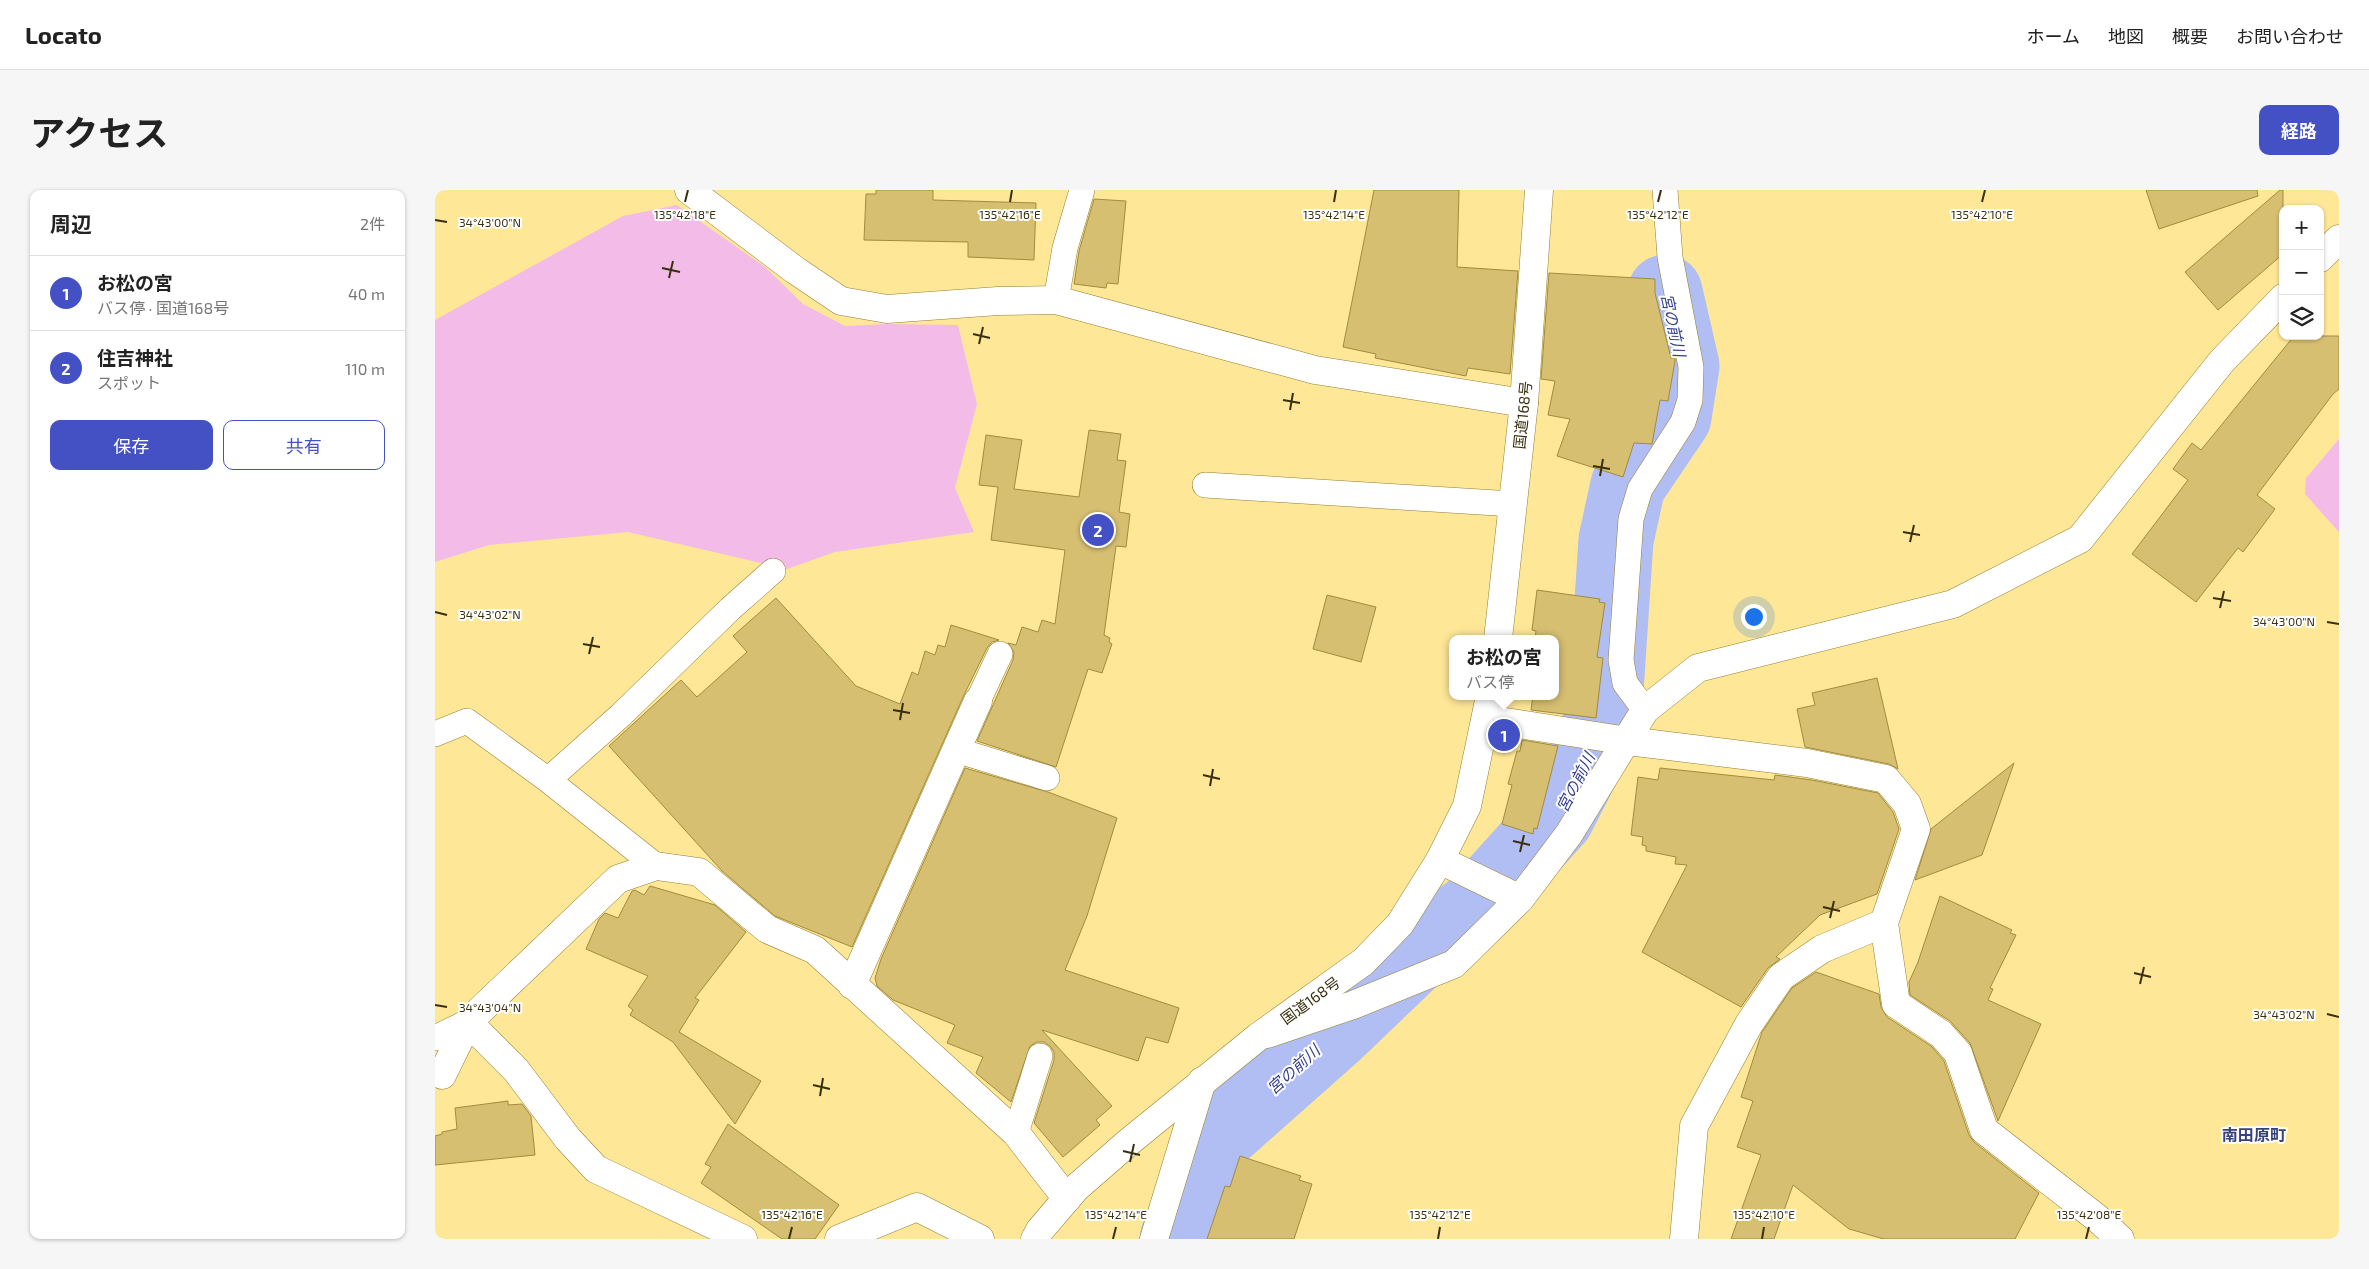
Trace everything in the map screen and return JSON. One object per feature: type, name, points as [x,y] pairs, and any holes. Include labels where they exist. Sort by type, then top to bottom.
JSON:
[{"type":"main road","points":[[689,190],[795,270],[841,301],[887,309],[998,300],[1056,300],[1315,370],[1524,403]]},
{"type":"main road","name":"国道168号","points":[[1498,635],[1524,403],[1539,190]]},
{"type":"main road","points":[[2324,254],[2339,239]]},
{"type":"main road","points":[[1258,1037],[1353,1005],[1454,964],[1520,899],[1569,834],[1645,710],[1697,668],[1953,604],[2080,539],[2222,362],[2279,302]]},
{"type":"main road","points":[[852,985],[978,701]]},
{"type":"main road","points":[[1488,708],[1628,740],[1807,763],[1886,779],[1907,804],[1917,829],[1884,923],[1896,1004],[1941,1034],[1958,1053],[1984,1130],[2097,1218],[2120,1239]]},
{"type":"main road","name":"国道168号","points":[[1035,1239],[1040,1230],[1083,1182],[1202,1081],[1258,1037],[1363,962],[1400,924],[1440,860],[1467,806],[1488,708]]},
{"type":"main road","points":[[1440,860],[1520,899]]},
{"type":"main road","points":[[441,1075],[468,1022],[618,878],[656,866],[699,872],[767,928],[815,950],[1016,1133],[1067,1199]]},
{"type":"main road","points":[[1684,1239],[1694,1126],[1749,1024],[1781,977],[1822,949],[1884,923]]},
{"type":"main road","points":[[468,1022],[516,1070],[569,1139],[596,1169],[743,1239]]},
{"type":"main road","points":[[1154,1239],[1202,1081]]},
{"type":"main road","points":[[839,1239],[917,1207],[980,1239]]},
{"type":"lane","points":[[1056,300],[1065,248],[1082,190]]},
{"type":"lane","points":[[1645,710],[1625,683],[1621,660],[1631,519],[1641,489],[1683,422],[1690,400],[1691,367],[1670,257],[1665,190]]},
{"type":"lane","points":[[1205,485],[1513,504]]},
{"type":"lane","points":[[548,780],[621,715],[730,609],[773,572]]},
{"type":"lane","points":[[978,701],[1000,654]]},
{"type":"lane","points":[[435,734],[467,721],[548,780],[656,866]]},
{"type":"lane","points":[[956,750],[1047,778]]},
{"type":"lane","points":[[435,1038],[468,1022]]},
{"type":"lane","points":[[1016,1133],[1039,1056]]},
{"type":"shaded area","points":[[677,205],[765,267],[803,304],[845,326],[887,324],[958,325],[977,404],[955,488],[974,532],[835,552],[787,569],[628,532],[489,545],[435,562],[435,320],[623,216]]},
{"type":"shaded area","points":[[2339,439],[2339,532],[2305,494],[2306,478]]},
{"type":"building","points":[[876,190],[933,190],[933,200],[1036,203],[1034,260],[968,257],[968,242],[864,240],[866,194],[876,194]]},
{"type":"building","points":[[1374,190],[1459,190],[1457,267],[1518,271],[1510,374],[1468,368],[1466,376],[1375,358],[1376,354],[1343,347]]},
{"type":"building","points":[[2146,190],[2257,190],[2258,196],[2159,229]]},
{"type":"building","points":[[2280,190],[2283,190],[2283,205],[2279,205],[2279,257],[2218,310],[2185,272]]},
{"type":"building","points":[[1094,199],[1126,201],[1118,284],[1107,283],[1106,288],[1074,284],[1079,251]]},
{"type":"building","points":[[1549,273],[1655,279],[1655,293],[1671,358],[1675,358],[1675,361],[1668,401],[1660,400],[1652,444],[1634,443],[1623,477],[1557,456],[1570,419],[1548,415],[1555,381],[1541,379]]},
{"type":"building","points":[[2324,336],[2339,336],[2339,389],[2333,394],[2257,495],[2275,509],[2243,552],[2238,548],[2196,602],[2132,554],[2188,480],[2173,469],[2192,443],[2201,450],[2291,340],[2324,340]]},
{"type":"building","points":[[1089,430],[1121,434],[1117,460],[1126,461],[1119,512],[1130,514],[1126,547],[1116,546],[1104,635],[1110,638],[1109,642],[1112,644],[1102,673],[1088,669],[1056,767],[977,741],[1013,660],[1014,652],[1008,643],[1016,645],[1022,627],[1038,632],[1042,620],[1055,624],[1065,550],[991,540],[998,487],[979,485],[986,435],[1022,440],[1014,489],[1079,497]]},
{"type":"building","points":[[1537,590],[1600,599],[1599,602],[1605,603],[1597,657],[1603,658],[1596,718],[1531,710],[1532,700],[1559,700],[1559,635],[1536,635],[1536,631],[1532,630]]},
{"type":"building","points":[[1327,595],[1376,607],[1361,662],[1313,649]]},
{"type":"building","points":[[776,598],[856,686],[900,704],[912,672],[918,675],[925,651],[935,655],[938,645],[945,647],[951,625],[999,640],[992,642],[987,648],[964,695],[852,947],[775,916],[722,871],[609,746],[681,680],[697,697],[747,652],[733,636]]},
{"type":"building","points":[[1877,678],[1898,769],[1889,764],[1805,747],[1797,709],[1815,705],[1812,693]]},
{"type":"building","points":[[1522,740],[1558,746],[1537,829],[1534,828],[1533,834],[1502,824],[1512,785],[1508,784]]},
{"type":"building","points":[[2014,763],[1982,855],[1915,880],[1931,829]]},
{"type":"building","points":[[965,768],[1048,792],[1117,818],[1087,916],[1065,970],[1179,1008],[1168,1043],[1146,1037],[1138,1061],[1042,1030],[1112,1106],[1096,1120],[1100,1125],[1063,1157],[1034,1123],[1054,1060],[1054,1052],[1050,1046],[1044,1042],[1037,1042],[1030,1046],[1011,1102],[976,1073],[983,1057],[947,1043],[955,1025],[893,1000],[877,986],[875,978],[881,959]]},
{"type":"building","points":[[1660,768],[1774,780],[1775,775],[1878,793],[1893,812],[1899,829],[1877,894],[1820,915],[1776,957],[1780,959],[1768,968],[1741,1007],[1642,952],[1687,865],[1675,864],[1676,857],[1646,851],[1646,846],[1642,845],[1643,837],[1631,835],[1638,777],[1658,780]]},
{"type":"building","points":[[650,886],[715,905],[746,932],[695,998],[699,1000],[679,1032],[761,1081],[735,1124],[673,1042],[630,1015],[633,1010],[628,1006],[648,976],[586,949],[599,919],[605,913],[618,918],[632,891],[635,890],[644,895]]},
{"type":"building","points":[[1940,896],[2012,930],[2010,933],[2016,935],[1990,988],[1993,989],[1988,1000],[2041,1024],[1998,1121],[1970,1043],[1950,1021],[1910,995],[1909,982],[1918,962]]},
{"type":"building","points":[[1816,972],[1879,994],[1881,1007],[1887,1017],[1931,1046],[1944,1061],[1969,1135],[1974,1142],[2039,1193],[2015,1239],[1884,1239],[1849,1229],[1793,1185],[1774,1239],[1731,1239],[1761,1155],[1737,1147],[1753,1101],[1741,1097],[1762,1032],[1792,988]]},
{"type":"building","points":[[508,1101],[508,1105],[522,1104],[531,1116],[535,1155],[435,1165],[435,1136],[442,1134],[442,1132],[457,1129],[455,1108]]},
{"type":"building","points":[[728,1124],[839,1205],[815,1239],[782,1239],[701,1183],[711,1167],[705,1164]]},
{"type":"building","points":[[1240,1156],[1301,1176],[1299,1180],[1312,1184],[1294,1239],[1207,1239],[1225,1186],[1230,1187]]},
{"type":"waterway","name":"宮の前川","points":[[1177,1239],[1212,1141],[1335,1032],[1433,938],[1473,910],[1557,817],[1592,749],[1605,706],[1616,540],[1628,485],[1674,417],[1682,366],[1665,292]]},
{"type":"place","name":"住吉神社","points":[[1098,530]]},
{"type":"place","name":"お松の宮","points":[[1504,735]]},
{"type":"district","name":"南田原町","points":[[2254,1134]]}]
